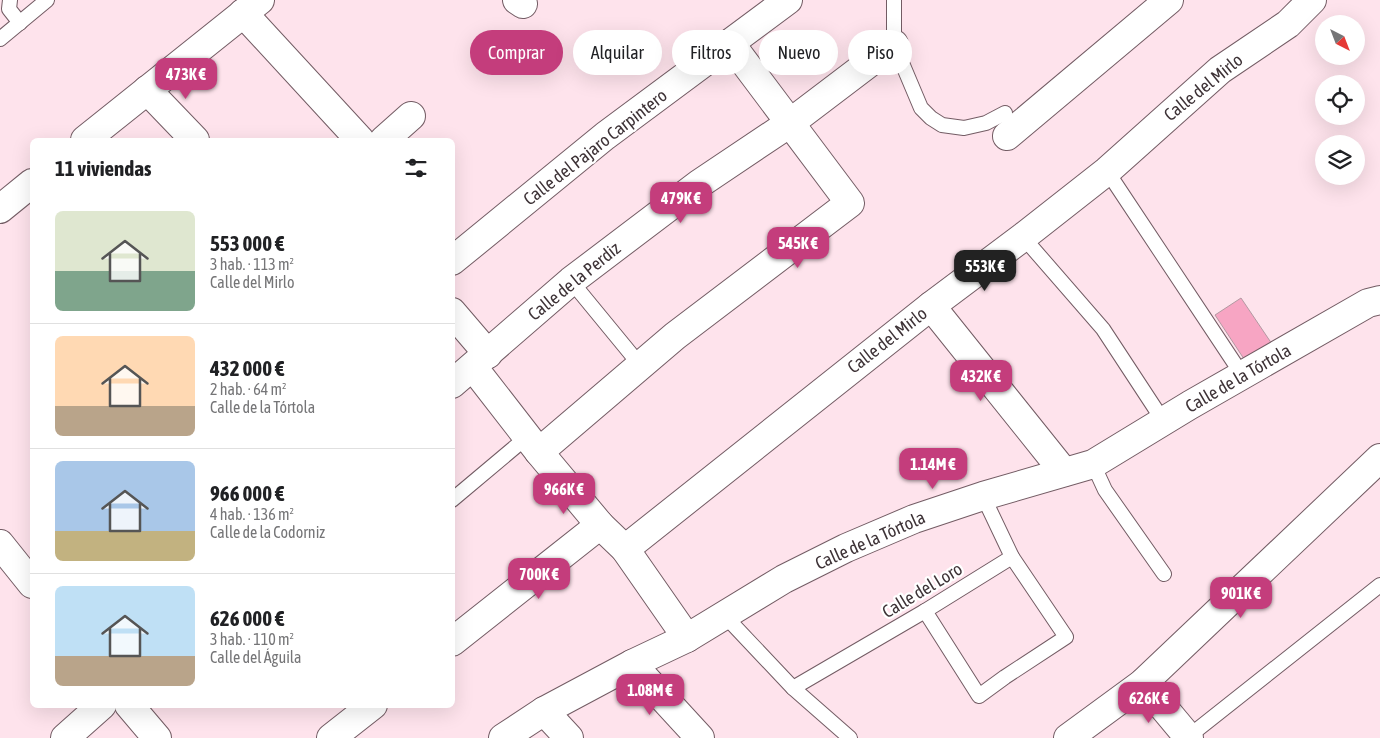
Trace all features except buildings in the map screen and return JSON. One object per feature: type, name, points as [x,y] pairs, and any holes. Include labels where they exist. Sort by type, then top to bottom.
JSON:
[{"type":"street","name":"Calle del Pajaro Carpintero","points":[[748,30],[788,0]]},
{"type":"street","points":[[1006,124],[1168,0]]},
{"type":"street","name":"Calle del Mirlo","points":[[625,549],[931,306],[1107,172],[1220,70],[1288,24],[1312,0]]},
{"type":"street","points":[[87,138],[251,7],[358,138]]},
{"type":"street","points":[[533,445],[640,366],[674,336],[850,203],[749,68]]},
{"type":"street","name":"Calle del Pajaro Carpintero","points":[[455,259],[605,136],[687,75]]},
{"type":"street","name":"Calle de la Perdiz","points":[[455,381],[571,281],[699,184],[790,123],[853,75]]},
{"type":"street","points":[[146,90],[193,138]]},
{"type":"street","points":[[386,138],[411,116]]},
{"type":"street","points":[[0,209],[30,185]]},
{"type":"street","name":"Calle de la Tórtola","points":[[503,738],[544,711],[632,664],[687,638],[784,580],[846,548],[914,519],[983,496],[1093,464],[1190,405],[1368,303],[1380,300]]},
{"type":"street","points":[[931,306],[1064,472]]},
{"type":"street","points":[[455,317],[533,445],[600,525],[625,549],[687,638]]},
{"type":"street","points":[[1068,738],[1142,683],[1380,458]]},
{"type":"street","points":[[455,640],[600,525]]},
{"type":"street","points":[[0,544],[30,582]]},
{"type":"street","points":[[632,664],[700,738]]},
{"type":"street","points":[[1142,683],[1188,738]]},
{"type":"street","points":[[65,738],[99,708]]},
{"type":"street","points":[[132,708],[157,738]]},
{"type":"street","points":[[331,738],[369,708]]},
{"type":"street","points":[[544,711],[569,738]]},
{"type":"lane","points":[[10,0],[9,9],[20,23]]},
{"type":"lane","points":[[0,39],[47,0]]},
{"type":"lane","points":[[894,0],[894,30]]},
{"type":"lane","points":[[907,75],[921,108],[942,125],[964,128],[986,123],[1006,124]]},
{"type":"lane","points":[[1107,172],[1243,376]]},
{"type":"lane","points":[[1023,237],[1103,329],[1164,422]]},
{"type":"lane","points":[[571,281],[640,366]]},
{"type":"lane","points":[[455,498],[533,445]]},
{"type":"lane","points":[[1093,464],[1105,490],[1164,574]]},
{"type":"lane","points":[[925,611],[979,696],[1066,637],[1012,557],[983,496]]},
{"type":"lane","name":"Calle del Loro","points":[[793,688],[925,611],[1012,557]]},
{"type":"lane","points":[[1188,738],[1380,585]]},
{"type":"lane","points":[[726,616],[793,688],[850,738]]}]
